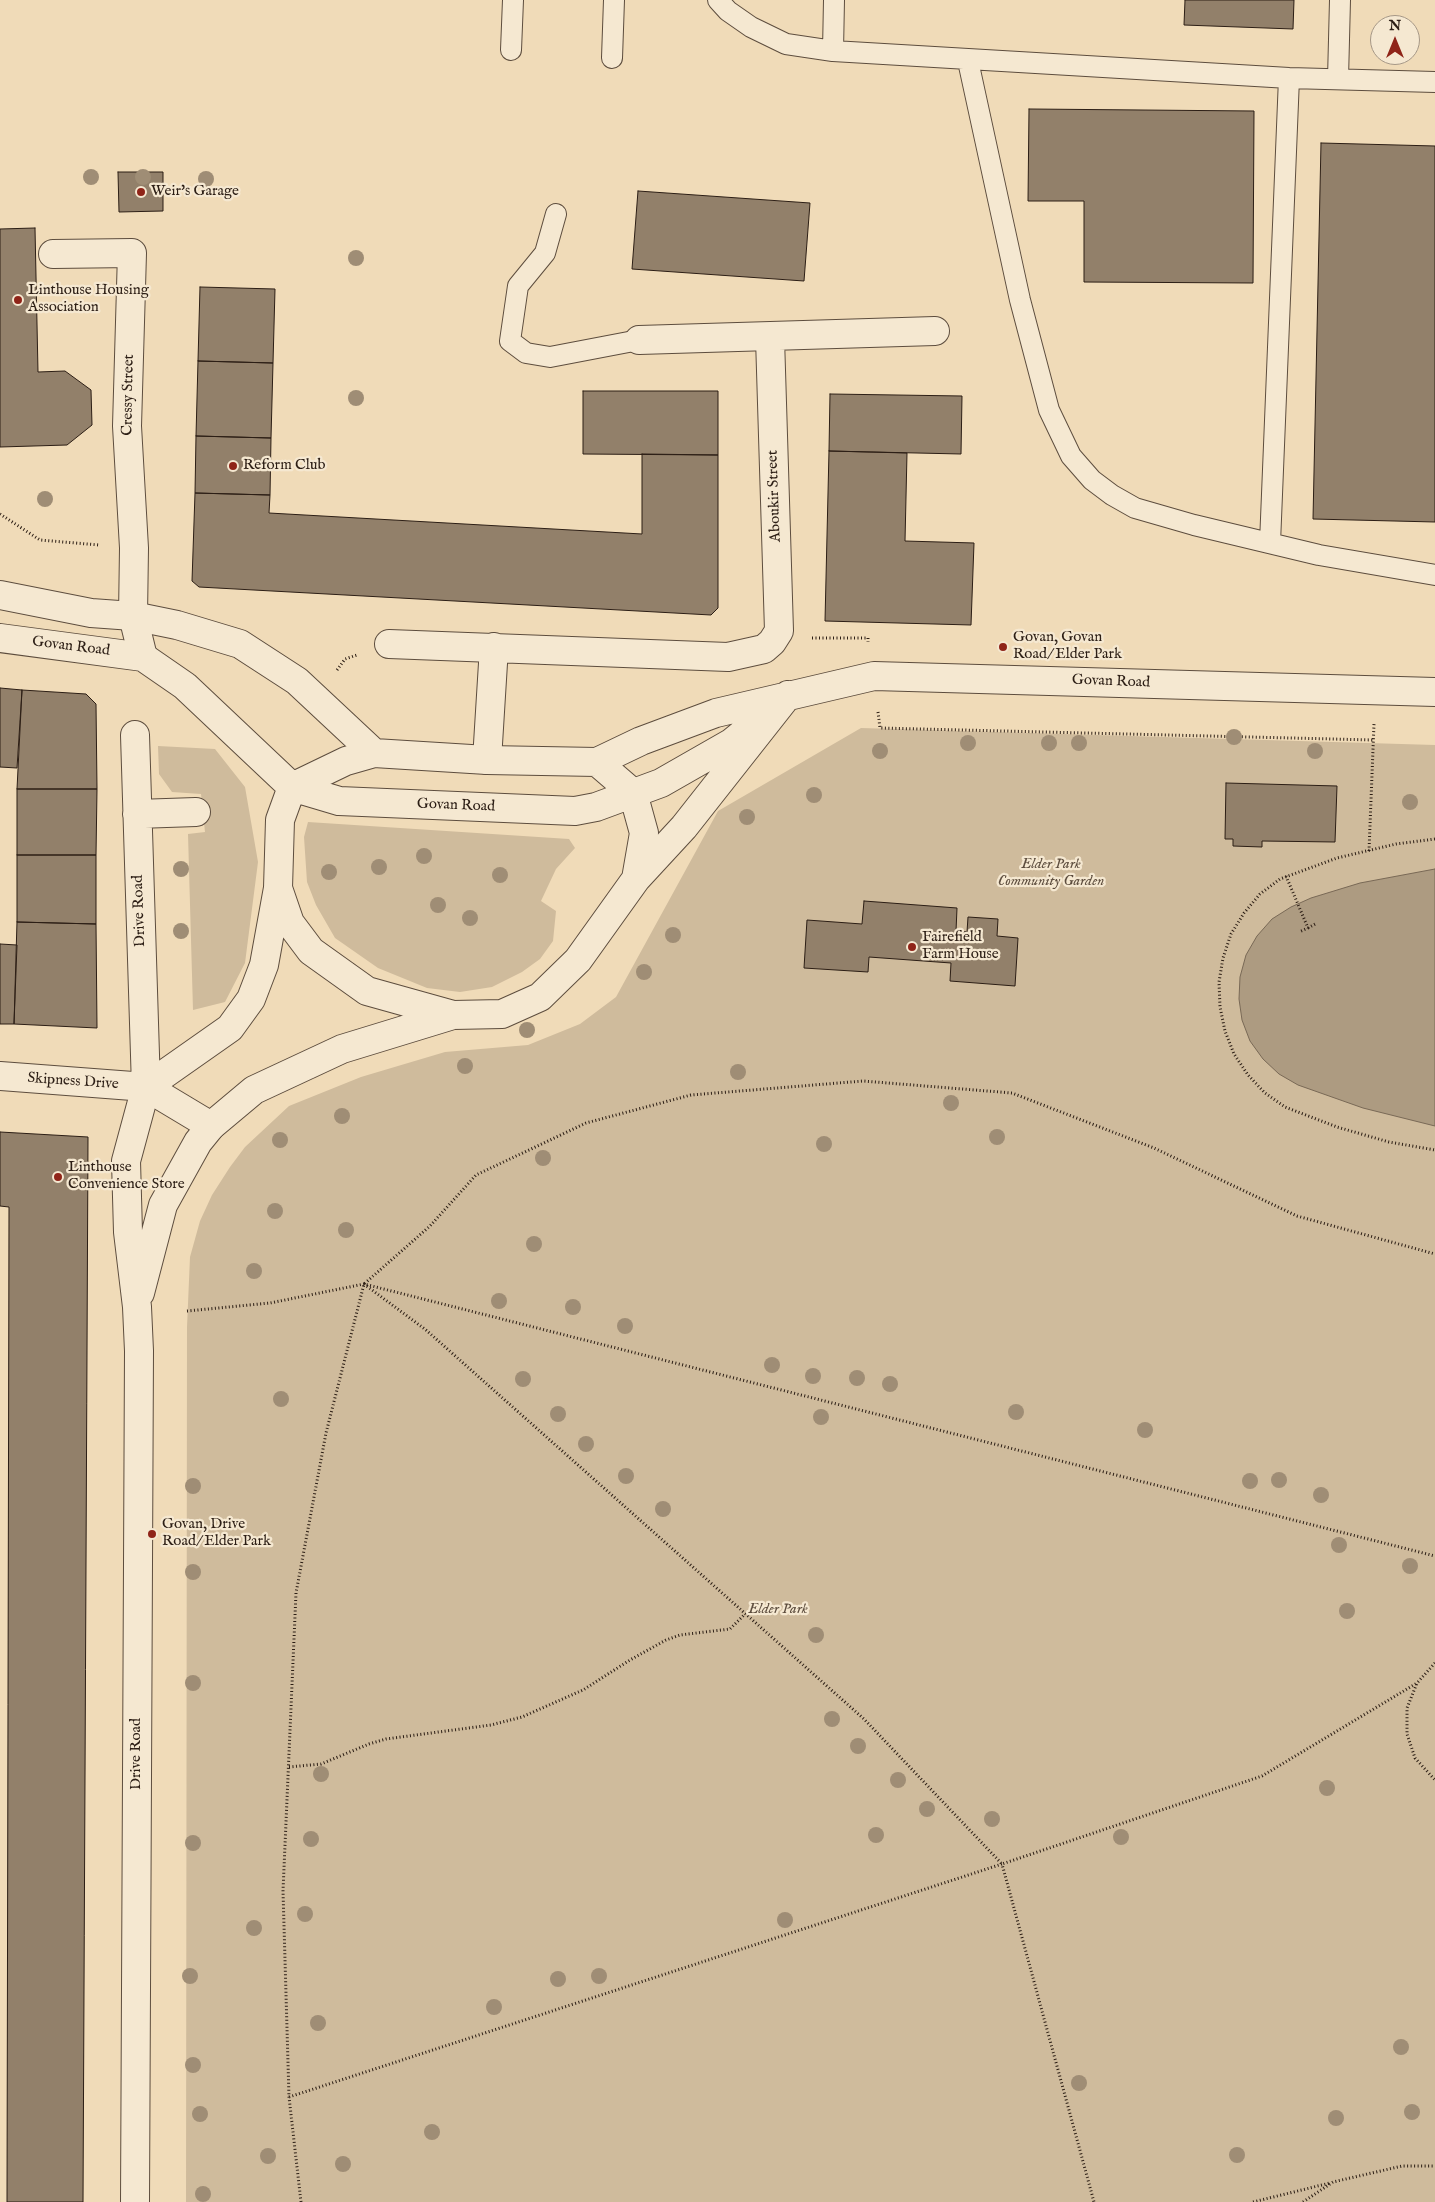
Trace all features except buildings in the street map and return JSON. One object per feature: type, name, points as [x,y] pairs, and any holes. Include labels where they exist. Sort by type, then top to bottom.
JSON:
[{"type":"street","name":"Cressy Street","points":[[52,254],[132,253],[127,426],[134,548],[133,616]]},
{"type":"street","points":[[639,340],[770,338],[936,332]]},
{"type":"street","name":"Aboukir Street","points":[[494,647],[728,657],[764,649],[772,642],[779,631],[770,338]]},
{"type":"street","points":[[0,595],[91,612],[133,616],[177,625],[240,644],[297,681],[374,754]]},
{"type":"street","points":[[133,616],[143,657]]},
{"type":"street","name":"Govan Road","points":[[0,638],[143,657],[186,686],[292,787],[339,801],[575,811],[596,807],[661,783],[731,743],[788,695]]},
{"type":"street","points":[[389,644],[494,647],[487,760]]},
{"type":"street","name":"Govan Road","points":[[597,762],[641,741],[716,713],[874,676],[1435,692]]},
{"type":"street","points":[[278,888],[290,923],[311,951],[367,991],[453,1015],[502,1014],[540,997],[578,960],[636,879],[684,827],[788,695]]},
{"type":"street","name":"Drive Road","points":[[135,735],[146,1087],[126,1161],[128,1232],[137,1307],[139,1351],[136,2202]]},
{"type":"street","points":[[211,1126],[146,1087],[230,1028],[251,999],[264,965],[278,888],[280,820],[292,787],[346,761],[374,754],[487,760],[597,762],[633,793],[644,833],[636,879]]},
{"type":"street","points":[[137,814],[196,812]]},
{"type":"street","name":"Drive Road","points":[[137,1307],[163,1205],[198,1142],[211,1126],[254,1090],[280,1078],[342,1050],[453,1015]]},
{"type":"street","name":"Skipness Drive","points":[[0,1076],[146,1087]]},
{"type":"lane","points":[[511,50],[513,0]]},
{"type":"lane","points":[[612,58],[614,0]]},
{"type":"lane","points":[[718,0],[728,11],[752,27],[786,44],[833,51],[1289,78],[1435,82]]},
{"type":"lane","points":[[833,51],[834,0]]},
{"type":"lane","points":[[1338,79],[1340,0]]},
{"type":"lane","points":[[968,60],[1020,300],[1049,410],[1071,456],[1092,480],[1135,508],[1319,555],[1435,575]]},
{"type":"lane","points":[[1270,543],[1289,78]]},
{"type":"lane","points":[[556,214],[545,253],[518,286],[510,341],[526,353],[550,357],[639,340]]},
{"type":"path","points":[[0,514],[40,540],[134,548]]},
{"type":"path","points":[[1369,851],[1375,690]]},
{"type":"path","points":[[1435,839],[1337,858],[1286,876],[1260,894],[1244,913],[1231,934],[1223,958],[1219,982],[1220,1008],[1225,1031],[1234,1054],[1265,1093],[1285,1107],[1336,1127],[1390,1142],[1435,1150]]},
{"type":"path","points":[[1286,876],[1308,928]]},
{"type":"path","points":[[1299,932],[1317,924]]},
{"type":"path","points":[[301,2202],[289,2097],[283,1891],[296,1593],[326,1433],[364,1284],[430,1226],[476,1175],[586,1123],[691,1096],[863,1081],[1012,1094],[1154,1148],[1297,1216],[1435,1254]]},
{"type":"path","points":[[364,1284],[426,1330],[864,1719],[1002,1864],[1094,2202]]},
{"type":"path","points":[[187,1311],[270,1303],[364,1284],[1435,1556]]},
{"type":"path","points":[[289,1767],[321,1764],[386,1739],[491,1725],[522,1717],[583,1690],[666,1640],[680,1635],[730,1629],[745,1614]]},
{"type":"path","points":[[289,2097],[1002,1864],[1262,1776],[1417,1683],[1435,1663]]},
{"type":"path","points":[[1417,1683],[1407,1708],[1407,1734],[1415,1758],[1435,1780]]},
{"type":"path","points":[[1253,2202],[1402,2166],[1435,2166]]},
{"type":"path","points":[[1303,2202],[1334,2182]]},
{"type":"green space","name":"Elder Park","points":[[861,728],[1435,745],[1435,2202],[186,2202],[187,1327],[190,1257],[200,1221],[212,1195],[245,1147],[289,1106],[361,1077],[445,1052],[528,1045],[580,1024],[616,997],[718,811]]},
{"type":"green space","points":[[158,746],[215,749],[245,787],[258,862],[245,963],[225,1002],[193,1010],[188,834],[205,832],[201,794],[172,792],[159,774]]},
{"type":"green space","points":[[308,822],[569,839],[575,848],[556,869],[541,901],[556,911],[553,941],[540,959],[522,972],[492,987],[460,992],[427,988],[378,968],[335,938],[316,905],[307,882],[304,837]]},
{"type":"shaded area","points":[[1435,869],[1435,1126],[1363,1108],[1298,1085],[1279,1074],[1263,1059],[1250,1041],[1242,1020],[1239,999],[1240,977],[1246,955],[1257,936],[1272,919],[1291,907],[1311,898],[1360,883]]},
{"type":"place","name":"Weir's Garage","points":[[141,192]]},
{"type":"place","name":"Linthouse Housing Association","points":[[18,300]]},
{"type":"place","name":"Reform Club","points":[[233,466]]},
{"type":"place","name":"Govan, Govan Road/ Elder Park","points":[[1003,647]]},
{"type":"place","name":"Fairefield Farm House","points":[[912,947]]},
{"type":"place","name":"Linthouse Convenience Store","points":[[58,1177]]},
{"type":"place","name":"Govan, Drive Road/ Elder Park","points":[[152,1534]]},
{"type":"park label","name":"Elder Park Community Garden","points":[[1051,874]]}]
